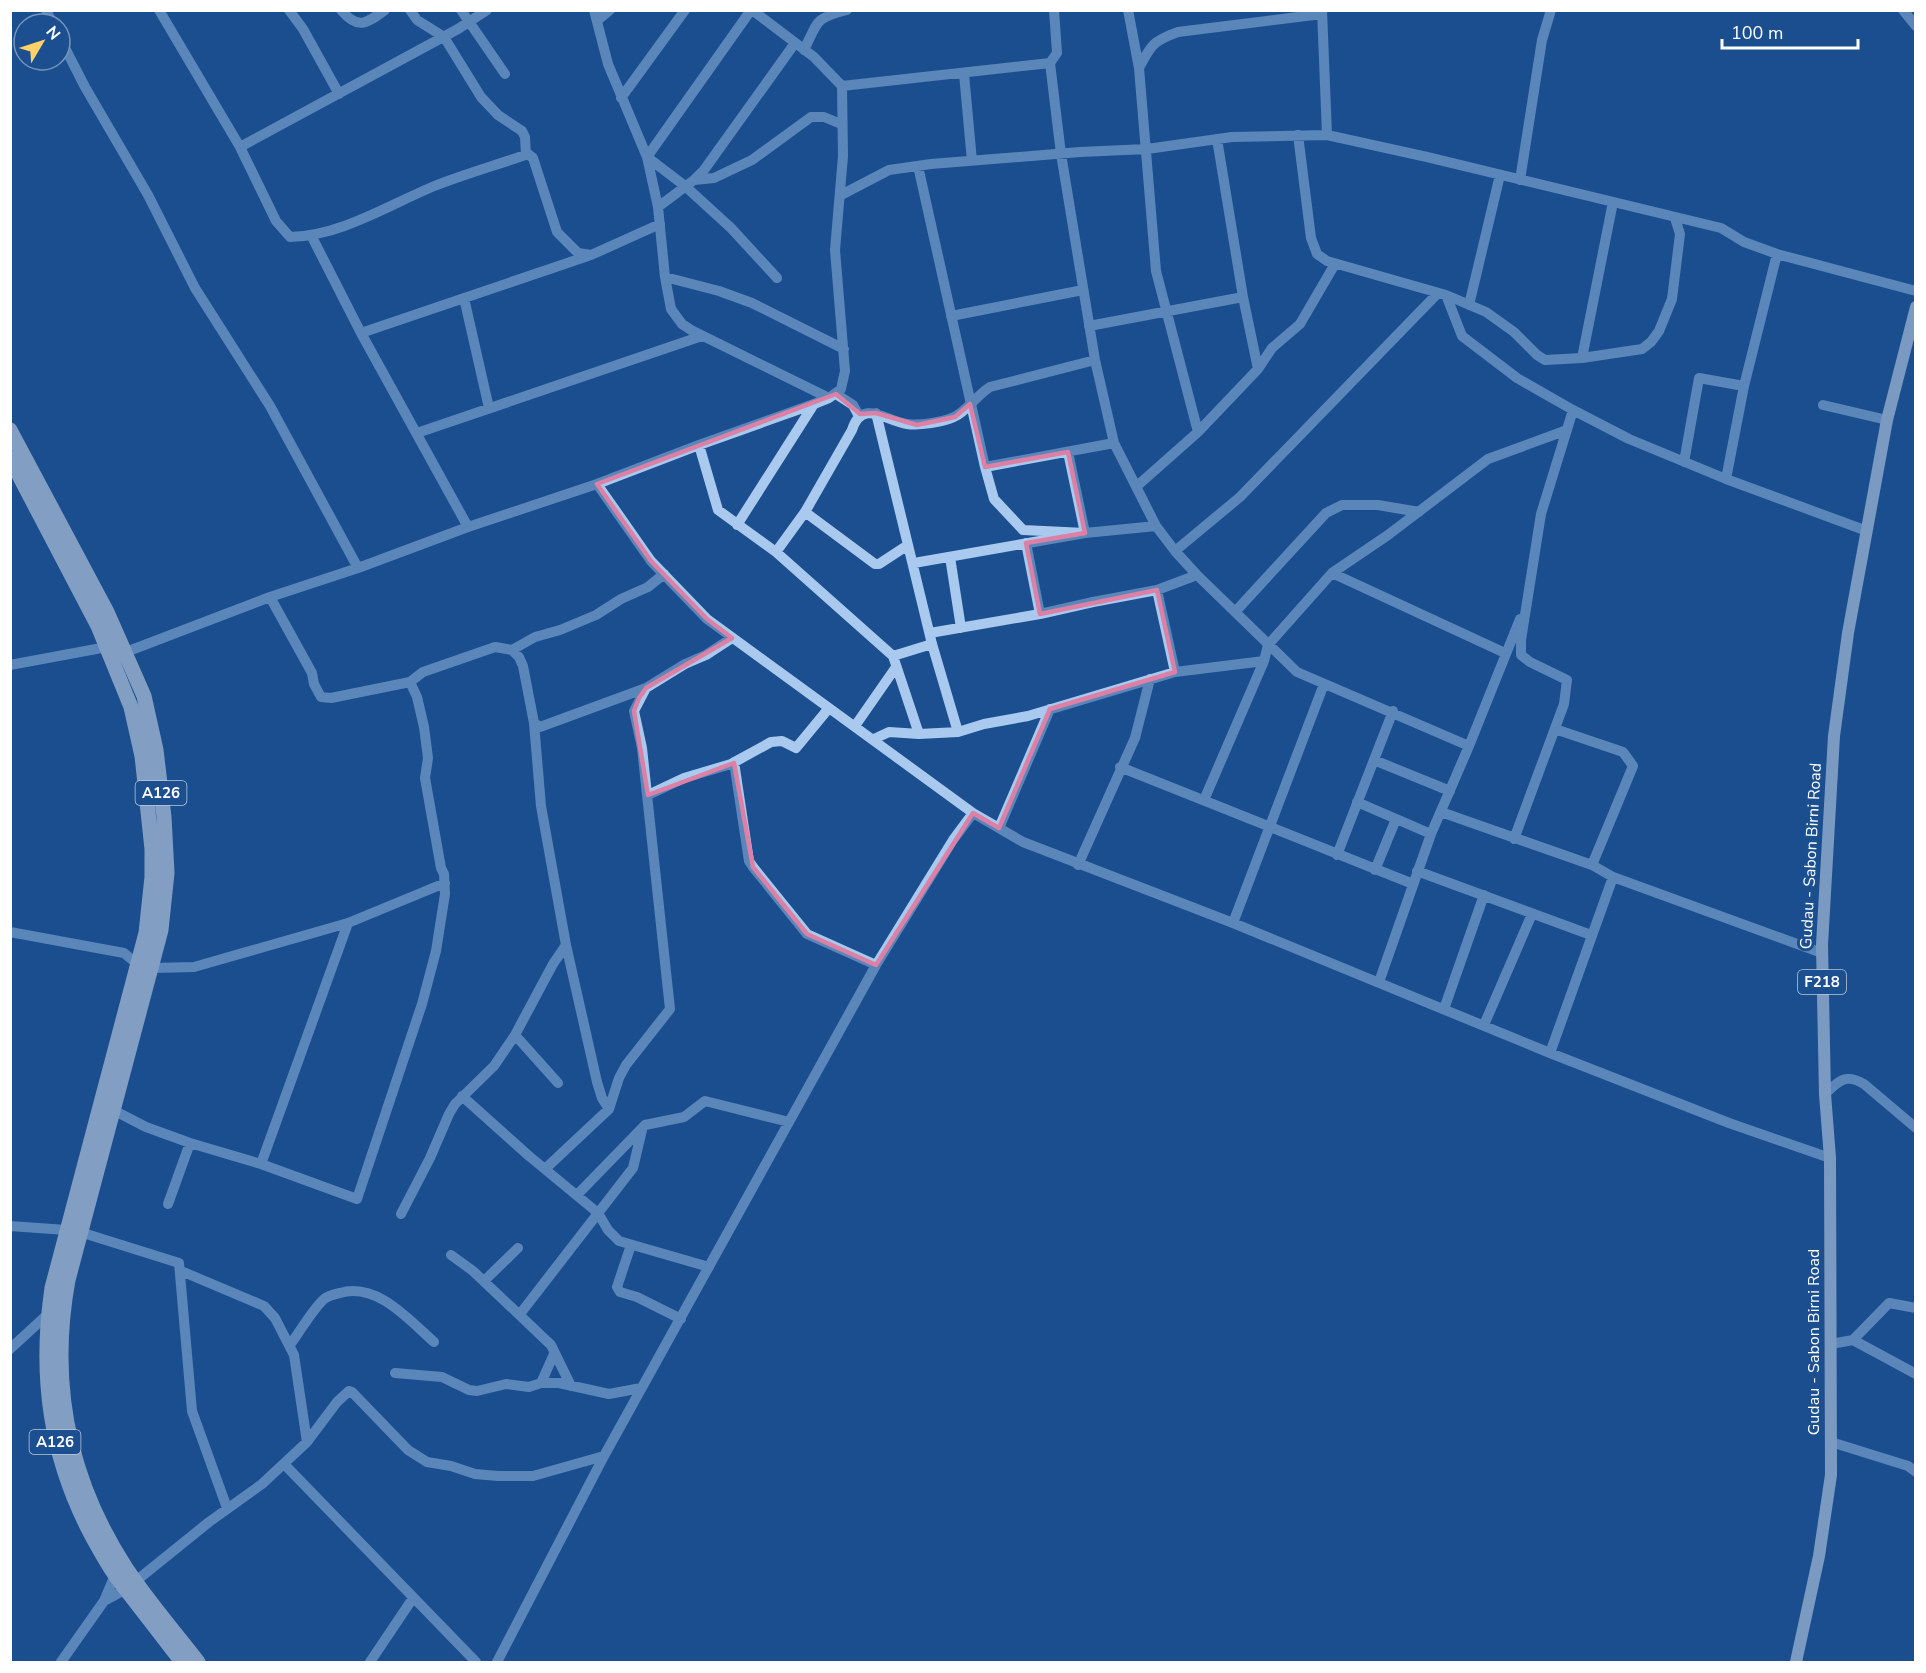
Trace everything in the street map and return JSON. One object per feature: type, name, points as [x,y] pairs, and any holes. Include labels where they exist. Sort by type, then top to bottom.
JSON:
[{"type":"highway","name":"A126","points":[[10,430],[107,612],[144,696],[164,817],[167,873],[164,911],[150,947],[73,1231],[52,1288],[46,1343],[48,1398],[56,1447],[84,1522],[121,1571],[182,1662]]},
{"type":"highway","name":"A126","points":[[10,458],[84,598],[122,680],[135,723],[148,804],[152,877],[146,933],[150,947]]},
{"type":"highway","name":"A126","points":[[86,1186],[113,1110],[145,966]]},
{"type":"highway","name":"A126","points":[[73,1231],[62,1319],[60,1381],[63,1406],[68,1433],[84,1487],[121,1571]]},
{"type":"highway","name":"A126","points":[[131,1586],[198,1662]]},
{"type":"main road","name":"Gudau - Sabon Birni Road","points":[[1796,1662],[1819,1556],[1829,1496],[1831,1442],[1830,1158],[1825,1094],[1822,953],[1834,736],[1846,644],[1887,420],[1916,307]]},
{"type":"street","points":[[159,10],[240,147],[276,221],[290,237],[312,237],[342,227],[435,186],[528,154],[533,158],[557,232],[578,253],[591,255]]},
{"type":"street","points":[[289,10],[303,29],[339,94]]},
{"type":"street","points":[[341,10],[351,21],[359,24],[385,10]]},
{"type":"street","points":[[410,10],[417,20],[444,37],[482,97],[498,116],[522,131],[525,137],[526,155]]},
{"type":"street","points":[[461,10],[505,74]]},
{"type":"street","points":[[240,147],[444,37],[488,10]]},
{"type":"street","points":[[610,10],[596,15],[608,64],[647,157],[658,207],[665,277],[671,309],[682,324],[702,336],[852,405],[859,416]]},
{"type":"street","points":[[621,98],[685,10]]},
{"type":"street","points":[[126,652],[270,597],[597,484],[814,404],[833,396],[841,389],[845,371],[835,250],[843,156],[842,86],[800,47],[752,10],[647,157]]},
{"type":"street","points":[[1054,10],[1057,53],[1050,63],[1061,154],[1095,360],[1114,443],[1156,526],[1197,575],[1297,672],[1393,711],[1469,746]]},
{"type":"street","points":[[1128,10],[1138,68],[1147,149],[1156,271],[1198,432]]},
{"type":"street","points":[[1520,180],[1542,40],[1551,10]]},
{"type":"street","points":[[1903,10],[1916,26]]},
{"type":"street","points":[[658,207],[704,170],[820,20],[826,15],[841,11]]},
{"type":"street","points":[[1138,68],[1158,39],[1178,32],[1322,12],[1327,135]]},
{"type":"street","points":[[72,62],[148,195],[195,288],[270,406],[358,568]]},
{"type":"street","points":[[842,86],[1050,63]]},
{"type":"street","points":[[964,74],[972,161]]},
{"type":"street","points":[[690,183],[714,178],[752,160],[812,117],[824,117],[842,124]]},
{"type":"street","points":[[1298,135],[1311,238],[1317,254],[1335,264],[1442,294],[1486,312],[1514,332],[1537,356],[1545,360],[1582,358],[1642,349],[1651,342],[1659,330],[1672,299],[1680,234],[1675,218]]},
{"type":"street","points":[[841,195],[889,170],[918,166],[1147,149],[1217,139],[1327,135],[1721,228],[1744,242],[1777,254],[1916,291]]},
{"type":"street","points":[[1217,139],[1243,297],[1258,369]]},
{"type":"street","points":[[647,157],[690,183],[777,278]]},
{"type":"street","points":[[918,166],[970,404],[994,499],[1023,530],[1085,532]]},
{"type":"street","points":[[1469,305],[1500,175]]},
{"type":"street","points":[[1582,358],[1612,202]]},
{"type":"street","points":[[361,333],[591,255],[660,224]]},
{"type":"street","points":[[312,237],[361,333],[468,527]]},
{"type":"street","points":[[1726,480],[1744,386],[1777,254]]},
{"type":"street","points":[[1137,486],[1198,432],[1258,369],[1272,348],[1299,324],[1335,264]]},
{"type":"street","points":[[665,277],[719,291],[752,303],[844,349]]},
{"type":"street","points":[[951,316],[1083,290]]},
{"type":"street","points":[[1442,294],[1462,336],[1517,378],[1574,410],[1629,439],[1726,480],[1866,531]]},
{"type":"street","points":[[1175,551],[1240,497],[1442,294]]},
{"type":"street","points":[[1089,326],[1243,297]]},
{"type":"street","points":[[464,298],[489,408]]},
{"type":"street","points":[[417,433],[702,336]]},
{"type":"street","points":[[776,552],[805,512],[859,416],[876,413],[906,424],[917,425],[956,417],[980,393],[990,387],[1095,360]]},
{"type":"street","points":[[1684,462],[1699,378],[1744,386]]},
{"type":"street","points":[[737,525],[814,404]]},
{"type":"street","points":[[1823,405],[1887,420]]},
{"type":"street","points":[[1514,839],[1564,704],[1567,680],[1530,662],[1521,655],[1521,640],[1540,514],[1574,410]]},
{"type":"street","points":[[876,413],[931,639],[958,732]]},
{"type":"street","points":[[1203,800],[1264,662],[1268,645],[1332,573],[1388,535],[1488,459],[1567,430]]},
{"type":"street","points":[[985,467],[1114,443]]},
{"type":"street","points":[[699,445],[718,510],[776,552],[895,662],[919,734]]},
{"type":"street","points":[[1068,452],[1085,532]]},
{"type":"street","points":[[597,484],[651,561],[707,619],[974,813],[1023,842],[1233,923],[1550,1053],[1729,1123],[1830,1158]]},
{"type":"street","points":[[1235,612],[1326,513],[1342,505],[1378,505],[1419,512]]},
{"type":"street","points":[[805,512],[875,564],[879,564],[908,545]]},
{"type":"street","points":[[914,563],[1085,532],[1156,526]]},
{"type":"street","points":[[1026,543],[1040,614]]},
{"type":"street","points":[[950,557],[961,628]]},
{"type":"street","points":[[1332,573],[1505,653]]},
{"type":"street","points":[[512,650],[535,637],[560,630],[596,615],[621,599],[648,587],[664,574]]},
{"type":"street","points":[[855,726],[895,662],[931,639],[961,628],[1157,590],[1197,575]]},
{"type":"street","points":[[1157,590],[1175,672]]},
{"type":"street","points":[[270,597],[312,673],[314,684],[321,696],[331,698],[410,682],[423,672],[495,647],[512,650],[519,657],[523,666],[534,723],[541,806],[566,945],[602,1098],[609,1109]]},
{"type":"street","points":[[1379,982],[1431,834],[1525,608]]},
{"type":"street","points":[[534,723],[540,726],[646,688],[732,638]]},
{"type":"street","points":[[10,665],[107,647]]},
{"type":"street","points":[[874,739],[889,732],[919,734],[958,732],[984,724],[1028,716],[1175,672],[1264,662]]},
{"type":"street","points":[[1078,865],[1120,767],[1135,738],[1150,679]]},
{"type":"street","points":[[113,1110],[146,1127],[190,1143],[261,1164],[357,1198],[422,1004],[436,951],[445,883],[425,778],[428,758],[424,728],[417,697],[410,682]]},
{"type":"street","points":[[1233,923],[1324,684]]},
{"type":"street","points":[[545,1169],[609,1109],[619,1078],[626,1065],[670,1009],[648,795],[642,748],[634,711],[646,688]]},
{"type":"street","points":[[648,795],[684,778],[734,762],[771,742],[782,741],[796,748],[829,708]]},
{"type":"street","points":[[999,828],[1050,709]]},
{"type":"street","points":[[1337,855],[1393,711]]},
{"type":"street","points":[[1555,729],[1623,752],[1634,766],[1592,865]]},
{"type":"street","points":[[1374,760],[1450,791]]},
{"type":"street","points":[[734,762],[749,861],[753,867],[807,934],[876,965]]},
{"type":"street","points":[[1120,767],[1413,884]]},
{"type":"street","points":[[1357,802],[1431,834]]},
{"type":"street","points":[[1442,812],[1592,865],[1613,877],[1822,953]]},
{"type":"street","points":[[497,1662],[604,1456],[876,965],[953,840],[974,813]]},
{"type":"street","points":[[1375,870],[1396,819]]},
{"type":"street","points":[[1418,871],[1591,935]]},
{"type":"street","points":[[1550,1053],[1613,877]]},
{"type":"street","points":[[10,932],[124,953],[145,966],[194,967],[348,923],[445,883]]},
{"type":"street","points":[[1444,1009],[1484,895]]},
{"type":"street","points":[[1484,1025],[1532,914]]},
{"type":"street","points":[[261,1164],[348,923]]},
{"type":"street","points":[[401,1214],[430,1158],[449,1114],[462,1096],[494,1066],[515,1035],[553,964],[566,945]]},
{"type":"street","points":[[124,953],[150,947]]},
{"type":"street","points":[[515,1035],[558,1083]]},
{"type":"street","points":[[1825,1094],[1843,1079],[1855,1078],[1916,1128]]},
{"type":"street","points":[[602,1098],[614,1094]]},
{"type":"street","points":[[462,1096],[598,1213],[615,1238],[631,1245],[709,1267]]},
{"type":"street","points":[[577,1195],[645,1125],[684,1117],[705,1101],[789,1122]]},
{"type":"street","points":[[520,1314],[633,1168],[642,1130]]},
{"type":"street","points":[[168,1204],[190,1143]]},
{"type":"street","points":[[10,1226],[73,1231],[177,1261],[181,1271],[192,1411],[227,1508]]},
{"type":"street","points":[[631,1245],[617,1287],[620,1292],[637,1297],[681,1319]]},
{"type":"street","points":[[484,1281],[518,1248]]},
{"type":"street","points":[[451,1255],[484,1281],[551,1345],[571,1386]]},
{"type":"street","points":[[181,1271],[264,1306],[275,1318],[294,1355],[307,1442]]},
{"type":"street","points":[[290,1345],[323,1299],[344,1291],[364,1292],[378,1296],[434,1342]]},
{"type":"street","points":[[1831,1344],[1853,1340],[1889,1303],[1916,1308]]},
{"type":"street","points":[[10,1349],[48,1314]]},
{"type":"street","points":[[1853,1340],[1916,1374]]},
{"type":"street","points":[[542,1383],[554,1354]]},
{"type":"street","points":[[395,1373],[442,1377],[469,1390],[477,1391],[506,1384],[529,1387],[542,1383],[609,1394],[641,1388]]},
{"type":"street","points":[[104,1601],[131,1586],[227,1508],[285,1465],[307,1442],[337,1402],[349,1391],[408,1450],[427,1462],[451,1466],[475,1474],[533,1476],[604,1456]]},
{"type":"street","points":[[1831,1442],[1913,1467]]},
{"type":"street","points":[[285,1465],[476,1662]]},
{"type":"street","points":[[61,1662],[104,1601],[121,1571]]},
{"type":"street","points":[[370,1662],[413,1598]]},
{"type":"highlighted area","points":[[836,394],[860,414],[876,413],[917,425],[955,417],[970,404],[985,467],[1068,452],[1085,533],[1026,543],[1040,614],[1157,590],[1175,672],[1050,709],[999,828],[973,813],[876,965],[807,934],[753,867],[734,763],[648,795],[634,711],[639,698],[646,688],[732,638],[707,619],[651,561],[597,484]]}]
